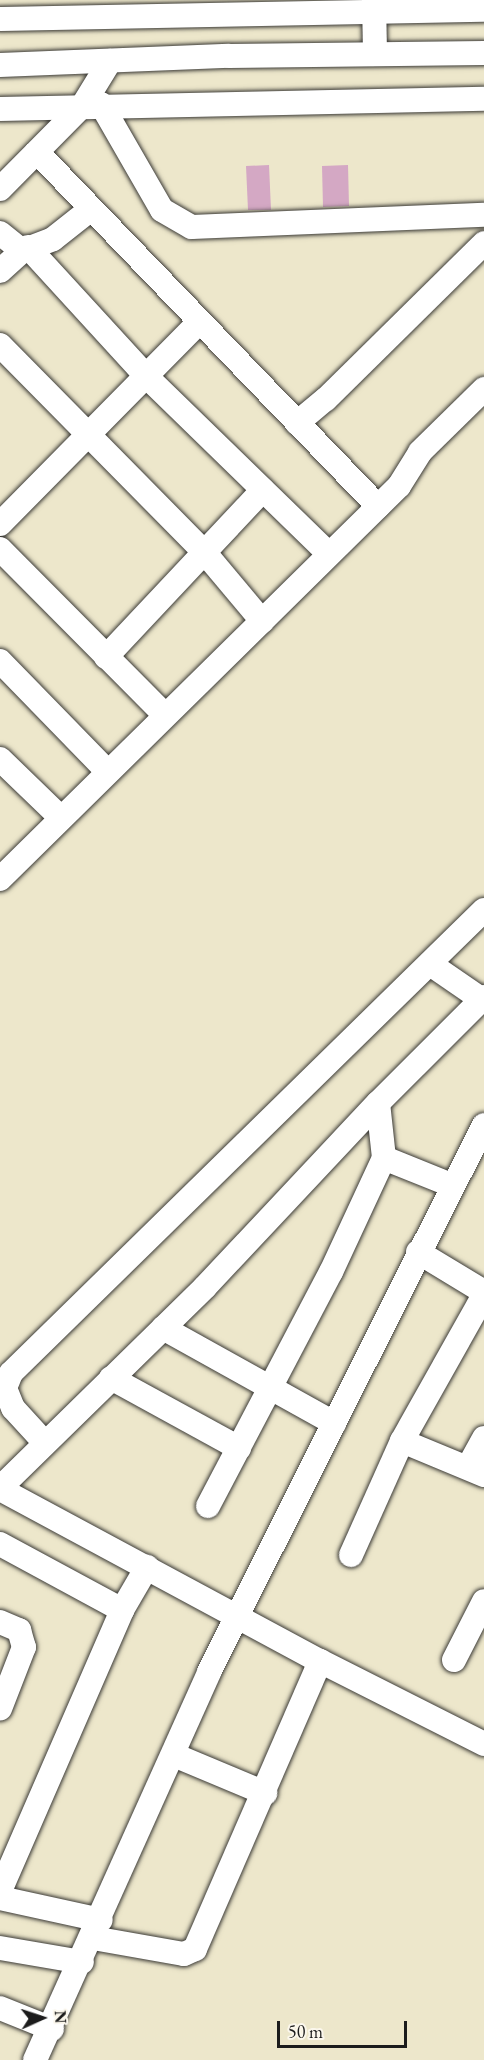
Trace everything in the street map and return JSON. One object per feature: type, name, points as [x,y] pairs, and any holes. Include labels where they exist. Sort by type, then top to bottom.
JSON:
[{"type":"street","points":[[0,19],[374,6],[484,10]]},
{"type":"street","points":[[374,6],[375,54]]},
{"type":"street","points":[[0,65],[484,53]]},
{"type":"street","points":[[0,189],[37,152],[92,105],[110,61]]},
{"type":"street","points":[[0,109],[92,105],[484,99]]},
{"type":"street","points":[[92,105],[162,210],[192,227],[484,215]]},
{"type":"street","points":[[37,152],[198,323],[378,506]]},
{"type":"street","points":[[0,271],[25,249],[53,239],[91,209]]},
{"type":"street","points":[[0,233],[25,249],[146,376],[329,554]]},
{"type":"street","points":[[297,423],[484,243]]},
{"type":"street","points":[[0,524],[198,323]]},
{"type":"street","points":[[0,345],[205,553],[262,621]]},
{"type":"street","points":[[2,874],[399,486],[420,452],[484,389]]},
{"type":"street","points":[[106,657],[264,490]]},
{"type":"street","points":[[0,549],[165,715]]},
{"type":"street","points":[[0,661],[107,771]]},
{"type":"street","points":[[0,759],[61,818]]},
{"type":"street","points":[[45,1443],[13,1408],[5,1388],[11,1373],[484,910]]},
{"type":"street","points":[[430,964],[483,999],[378,1103],[163,1328],[0,1489],[320,1661],[484,1744]]},
{"type":"street","points":[[208,1506],[271,1388],[384,1158],[378,1103]]},
{"type":"street","points":[[35,2060],[52,2029],[238,1615],[451,1185],[484,1125]]},
{"type":"street","points":[[384,1158],[451,1185]]},
{"type":"street","points":[[351,1555],[402,1442],[484,1293],[418,1252]]},
{"type":"street","points":[[163,1328],[334,1423]]},
{"type":"street","points":[[111,1378],[239,1448]]},
{"type":"street","points":[[402,1442],[476,1471],[484,1438]]},
{"type":"street","points":[[0,1544],[122,1610]]},
{"type":"street","points":[[0,1891],[122,1610],[147,1567]]},
{"type":"street","points":[[454,1660],[484,1601]]},
{"type":"street","points":[[0,1622],[19,1630],[24,1647],[0,1709]]},
{"type":"street","points":[[0,1898],[184,1954],[195,1949],[265,1793],[320,1661]]},
{"type":"street","points":[[174,1755],[265,1793]]},
{"type":"street","points":[[0,1948],[82,1962]]},
{"type":"street","points":[[0,2008],[52,2029]]},
{"type":"building","points":[[269,165],[271,210],[248,210],[246,166]]},
{"type":"building","points":[[348,165],[349,206],[323,207],[322,166]]}]
